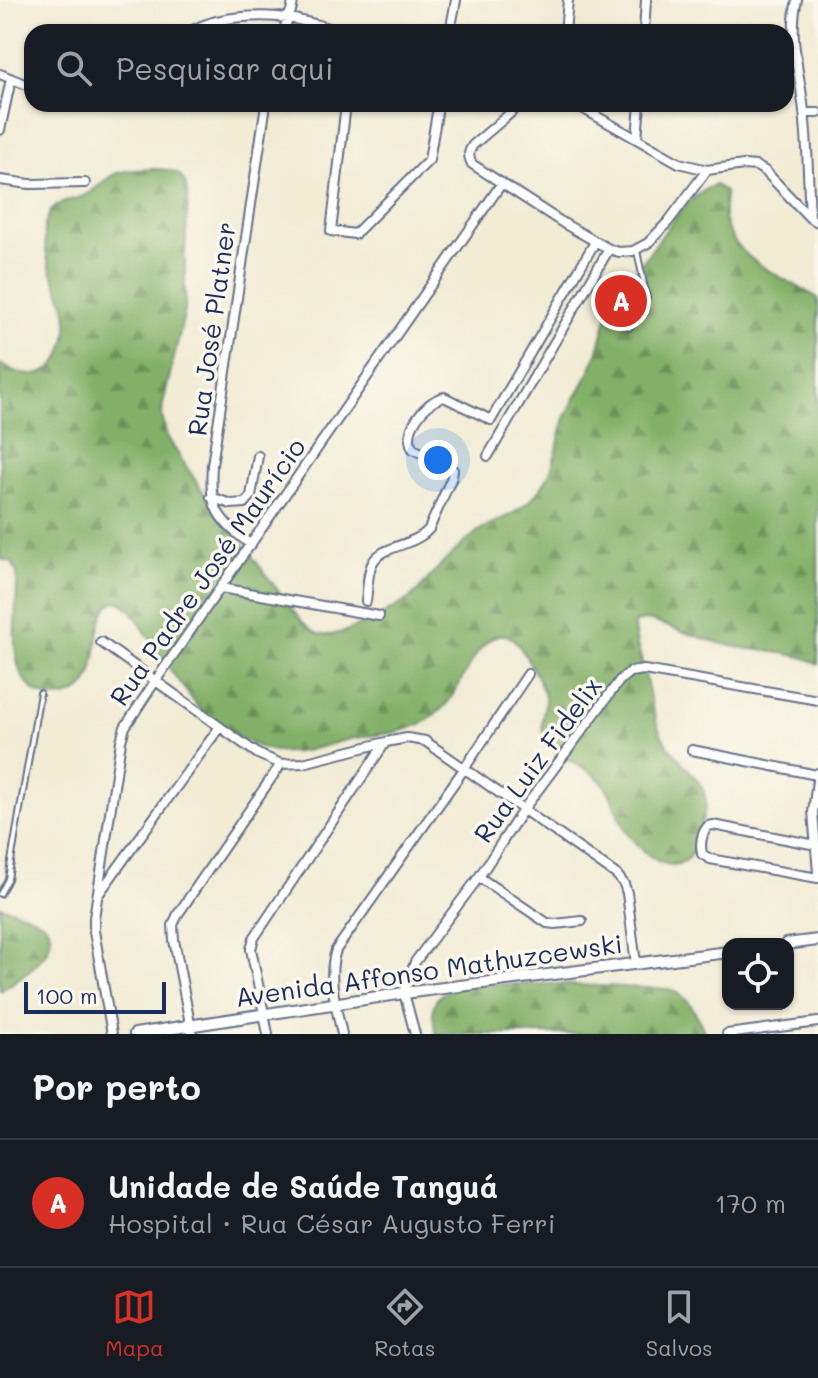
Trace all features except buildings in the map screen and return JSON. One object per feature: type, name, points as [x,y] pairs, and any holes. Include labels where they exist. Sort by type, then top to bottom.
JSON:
[{"type":"street","points":[[285,24],[293,0]]},
{"type":"street","points":[[452,24],[456,0]]},
{"type":"street","points":[[566,24],[568,0]]},
{"type":"street","points":[[644,24],[646,0]]},
{"type":"street","points":[[793,24],[797,0]]},
{"type":"street","points":[[208,24],[225,19],[265,17],[311,24]]},
{"type":"street","points":[[794,38],[814,220]]},
{"type":"street","points":[[0,74],[24,84]]},
{"type":"street","points":[[0,130],[11,79]]},
{"type":"street","name":"Rua José Platner","points":[[211,497],[212,465],[265,112]]},
{"type":"street","points":[[345,112],[331,231],[355,234],[429,160],[437,113]]},
{"type":"street","points":[[512,112],[469,150],[472,164],[563,223],[619,252],[648,243],[707,170]]},
{"type":"street","points":[[590,112],[679,163],[707,170],[756,166],[765,171],[814,220]]},
{"type":"street","points":[[637,138],[639,112]]},
{"type":"street","points":[[804,113],[818,113]]},
{"type":"street","points":[[0,180],[30,184],[85,183]]},
{"type":"street","name":"Rua Padre José Maurício","points":[[112,1034],[94,931],[96,897],[125,727],[502,183]]},
{"type":"street","points":[[366,601],[373,560],[379,554],[423,536],[452,477],[450,466],[413,449],[410,444],[417,416],[436,398],[444,397],[491,420],[595,242]]},
{"type":"street","points":[[488,456],[609,249]]},
{"type":"street","points":[[211,497],[231,504],[245,503],[251,496],[258,456]]},
{"type":"street","points":[[211,497],[229,527],[251,545]]},
{"type":"street","points":[[221,588],[379,616]]},
{"type":"street","points":[[101,642],[219,728],[258,754],[281,764],[303,763],[407,738],[425,741],[617,875],[624,884],[636,964]]},
{"type":"street","name":"Rua Luiz Fidelix","points":[[404,993],[415,962],[479,877],[523,810],[620,680],[630,672],[644,670],[818,700]]},
{"type":"street","points":[[342,1034],[331,964],[336,950],[528,674]]},
{"type":"street","points":[[96,897],[219,728]]},
{"type":"street","points":[[268,1034],[251,949],[254,938],[386,742]]},
{"type":"street","points":[[692,750],[818,773],[813,812],[816,845],[818,875],[710,859],[702,854],[703,831],[713,825],[816,845]]},
{"type":"street","points":[[191,1030],[173,925],[281,764]]},
{"type":"street","points":[[479,877],[547,923],[582,921]]},
{"type":"street","points":[[794,943],[818,940]]},
{"type":"street","name":"Avenida Affonso Mathuzcewski","points":[[135,1034],[191,1030],[404,993],[722,953]]},
{"type":"street","points":[[404,993],[415,1034]]},
{"type":"street","points":[[727,1034],[818,1022]]},
{"type":"lane","points":[[629,328],[647,298],[636,249]]},
{"type":"lane","points":[[0,894],[8,879],[40,693]]},
{"type":"green space","points":[[153,169],[179,174],[188,197],[185,311],[163,404],[166,434],[204,493],[289,605],[306,625],[319,634],[340,632],[370,621],[410,598],[477,532],[516,511],[545,483],[563,424],[593,364],[613,301],[677,215],[704,190],[715,185],[725,192],[724,217],[729,232],[748,256],[818,298],[818,664],[788,654],[722,644],[655,622],[644,620],[634,623],[661,734],[701,785],[705,795],[706,807],[695,846],[682,863],[664,863],[646,853],[627,832],[599,779],[550,746],[542,729],[545,698],[541,686],[518,644],[505,635],[496,636],[479,650],[449,700],[425,722],[397,732],[297,752],[278,752],[253,745],[207,717],[173,674],[131,610],[115,601],[101,621],[94,666],[82,689],[69,696],[54,697],[31,688],[17,660],[17,573],[12,562],[0,559],[0,364],[19,373],[39,374],[53,366],[61,354],[67,319],[45,243],[45,224],[52,209],[87,194],[117,173]]},
{"type":"green space","points":[[0,906],[37,919],[46,926],[50,945],[36,964],[0,991]]},
{"type":"green space","points":[[476,984],[669,989],[688,1001],[705,1034],[436,1034],[433,1014],[437,999],[447,991]]},
{"type":"place","name":"Unidade de Saúde Tanguá","points":[[621,301]]}]
